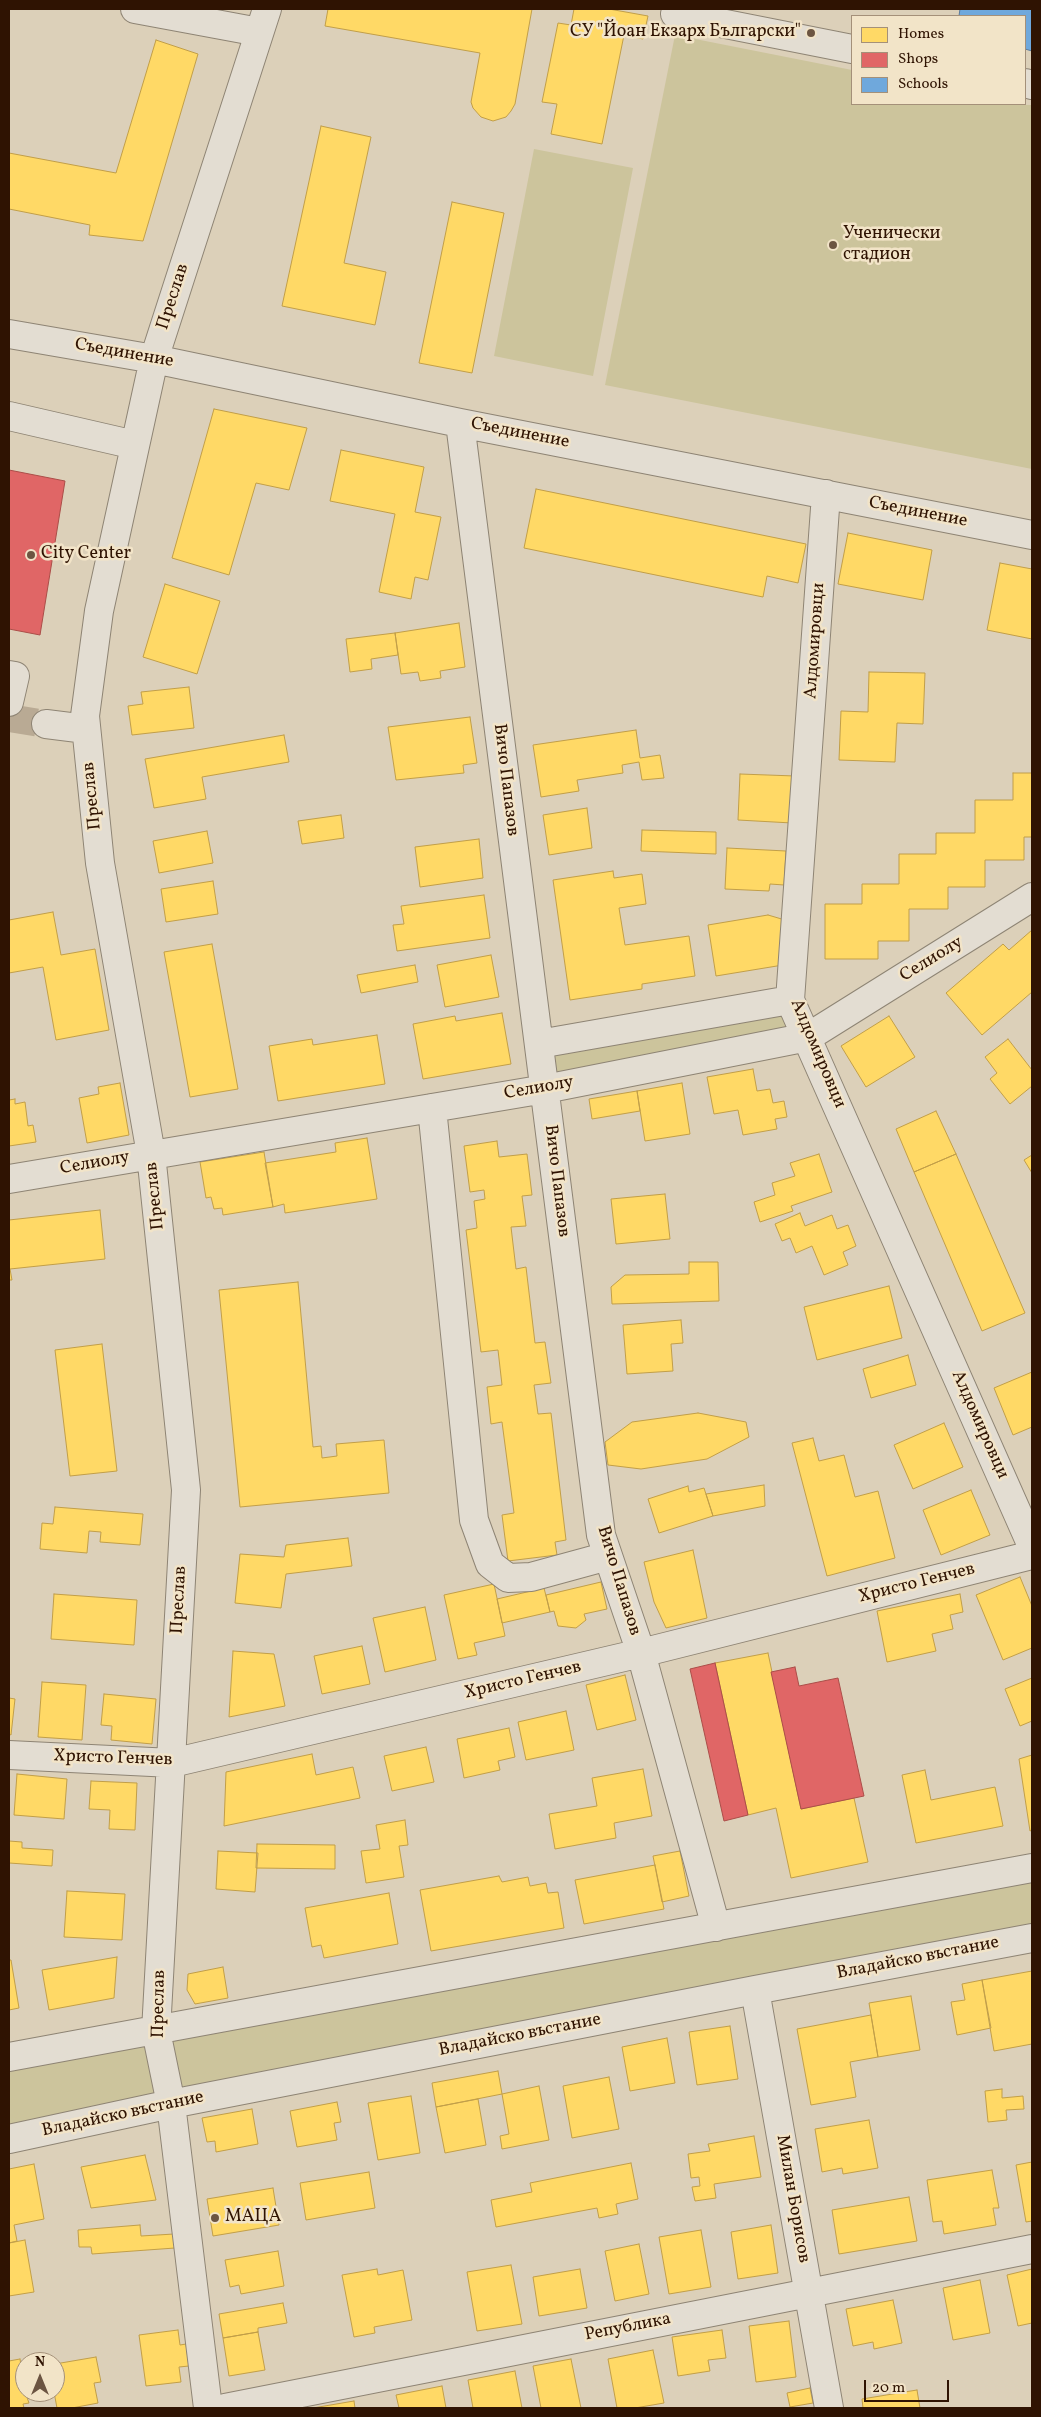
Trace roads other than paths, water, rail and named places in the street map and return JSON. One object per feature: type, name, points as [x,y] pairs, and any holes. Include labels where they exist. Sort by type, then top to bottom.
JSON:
[{"type":"street","points":[[135,9],[263,20]]},
{"type":"street","points":[[675,14],[851,49]]},
{"type":"street","name":"Преслав","points":[[208,2408],[171,2104],[156,2031],[186,1490],[151,1154],[100,863],[84,716],[99,611],[154,359],[263,20]]},
{"type":"street","name":"Съединение","points":[[9,334],[154,359],[460,422],[1032,535]]},
{"type":"street","points":[[9,416],[135,445]]},
{"type":"street","name":"Вичо Папазов","points":[[460,422],[601,1535],[641,1653],[716,1927]]},
{"type":"street","name":"Алдомировци","points":[[826,494],[790,1000],[1032,1546]]},
{"type":"street","points":[[9,675],[15,676],[9,702]]},
{"type":"street","points":[[46,724],[86,729]]},
{"type":"street","name":"Селиолу","points":[[9,1179],[545,1089],[808,1037],[1032,897]]},
{"type":"street","points":[[540,1044],[790,1000]]},
{"type":"street","points":[[432,1108],[474,1520],[490,1564],[508,1578],[531,1577],[608,1556]]},
{"type":"street","name":"Христо Генчев","points":[[9,1755],[172,1763],[641,1653],[1032,1554]]},
{"type":"street","points":[[9,2057],[1032,1868]]},
{"type":"street","name":"Владайско въстание","points":[[9,2139],[171,2104],[1032,1938]]},
{"type":"street","name":"Милан Борисов","points":[[755,1990],[829,2408]]},
{"type":"street","name":"Република","points":[[225,2408],[1032,2249]]},
{"type":"tunnel","points":[[9,718],[46,724]]},
{"type":"place","name":"СУ \"Йоан Екзарх Български\"","points":[[811,33]]},
{"type":"place","name":"Ученически стадион","points":[[833,245]]},
{"type":"place","name":"City Center","points":[[31,555]]},
{"type":"place","name":"МАЦА","points":[[215,2218]]}]
